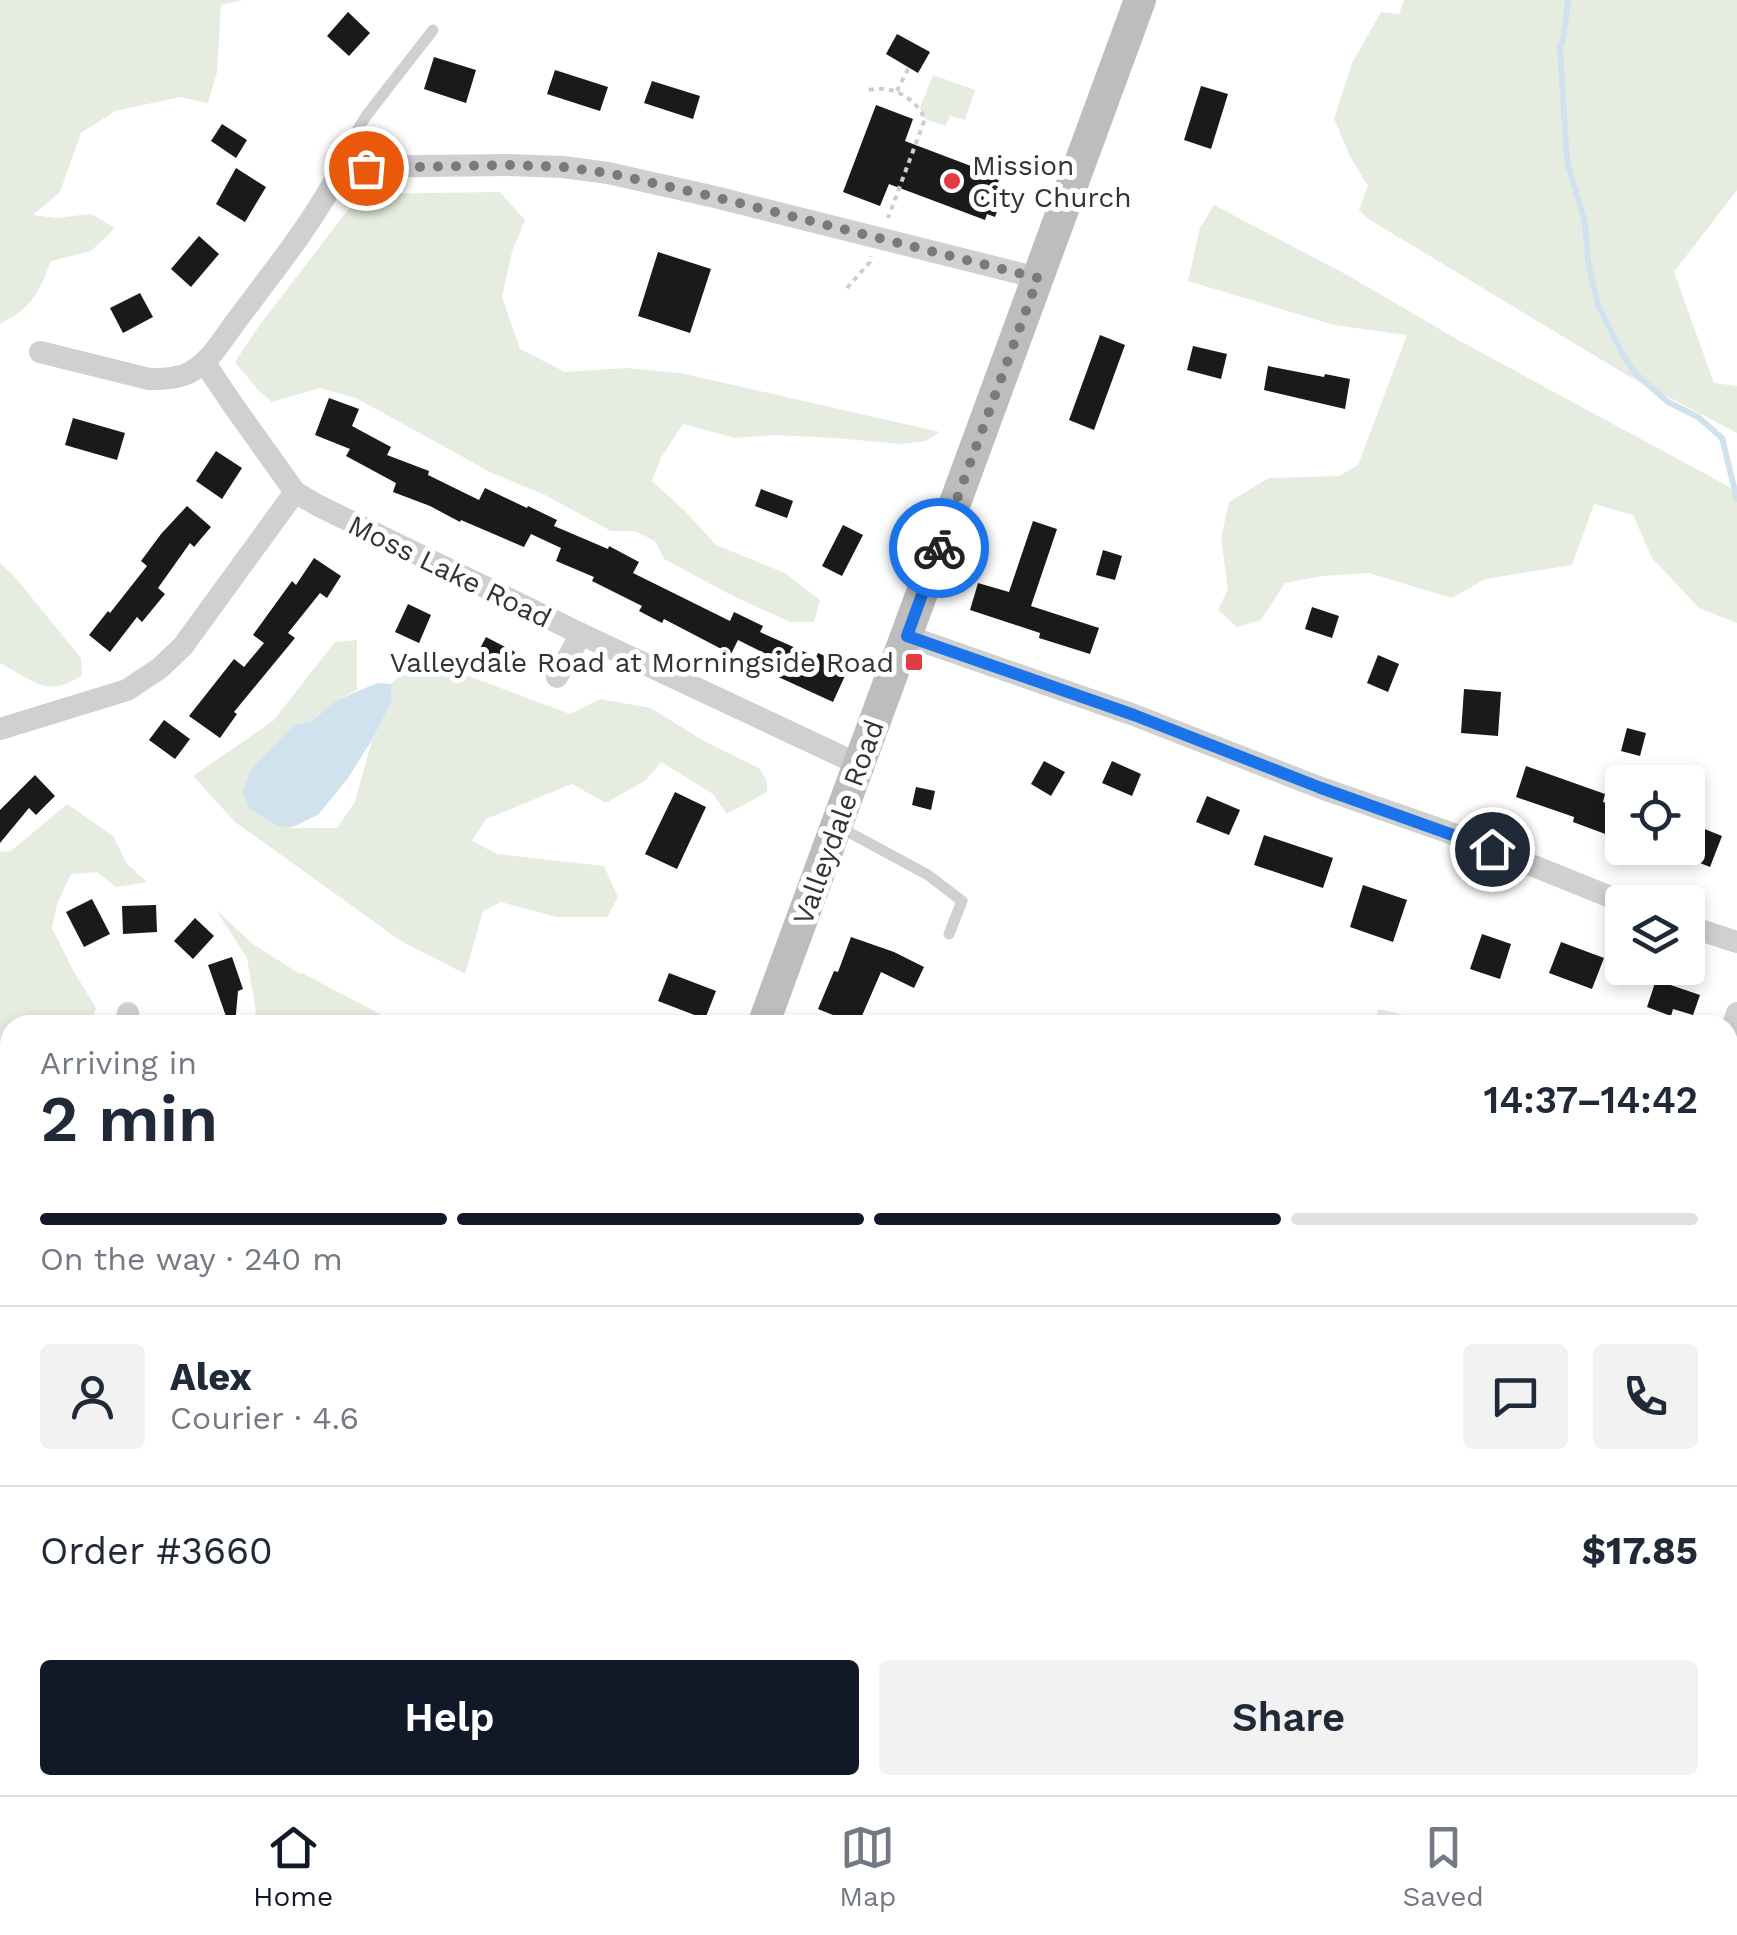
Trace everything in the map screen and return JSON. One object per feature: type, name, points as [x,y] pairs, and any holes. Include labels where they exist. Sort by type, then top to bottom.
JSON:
[{"type":"street","name":"Valleydale Road","points":[[767,1015],[1140,0]]},
{"type":"street","points":[[40,352],[149,379],[184,376],[204,362],[294,244],[342,167],[510,165],[608,173],[1038,278]]},
{"type":"street","name":"Moss Lake Road","points":[[204,362],[295,492],[342,519],[860,765]]},
{"type":"street","points":[[0,729],[127,690],[160,668],[184,646],[295,492]]},
{"type":"street","points":[[557,677],[581,634]]},
{"type":"street","points":[[907,636],[1116,708],[1321,788],[1459,836],[1605,895]]},
{"type":"street","points":[[1705,932],[1737,942]]},
{"type":"lane","points":[[342,167],[366,116],[433,30]]},
{"type":"lane","points":[[837,826],[928,875],[962,901],[949,934]]},
{"type":"path","points":[[897,91],[909,67]]},
{"type":"path","points":[[870,90],[897,91],[920,108],[925,118],[884,228]]},
{"type":"path","points":[[888,188],[898,191]]},
{"type":"path","points":[[848,288],[870,262]]},
{"type":"shaded area","points":[[0,0],[243,0],[221,5],[217,72],[208,103],[180,97],[115,111],[81,133],[60,192],[33,215],[56,218],[91,214],[115,228],[91,251],[51,261],[33,298],[0,324]]},
{"type":"shaded area","points":[[1404,0],[1737,0],[1737,190],[1674,272],[1714,383],[1737,386],[1737,433],[1625,374],[1359,210],[1368,186],[1334,119],[1352,63],[1381,12],[1399,14]]},
{"type":"shaded area","points":[[933,75],[975,90],[965,120],[950,116],[945,126],[925,119],[920,108]]},
{"type":"shaded area","points":[[500,192],[525,220],[512,252],[502,297],[520,349],[565,372],[626,368],[680,373],[940,432],[926,441],[901,444],[774,435],[735,438],[683,424],[661,458],[652,481],[716,545],[785,573],[820,600],[814,622],[790,622],[733,596],[664,559],[655,541],[635,531],[611,531],[545,495],[492,473],[356,398],[320,388],[272,402],[235,362],[360,194]]},
{"type":"shaded area","points":[[1214,205],[1737,491],[1737,623],[1699,608],[1652,558],[1633,515],[1594,504],[1572,565],[1485,579],[1452,598],[1369,573],[1322,576],[1285,583],[1261,620],[1237,627],[1218,610],[1228,589],[1221,538],[1229,502],[1269,478],[1339,476],[1358,465],[1407,335],[1334,325],[1188,281],[1200,228]]},
{"type":"shaded area","points":[[0,563],[81,658],[82,675],[59,686],[49,686],[31,681],[0,663]]},
{"type":"shaded area","points":[[357,640],[357,690],[305,724],[287,828],[337,828],[355,802],[372,740],[392,701],[391,684],[406,668],[423,659],[570,714],[600,699],[651,708],[704,741],[759,768],[767,781],[767,792],[727,814],[713,794],[661,762],[646,780],[606,803],[572,784],[486,819],[472,841],[497,854],[604,866],[618,897],[607,917],[556,917],[501,902],[483,911],[465,974],[401,941],[235,822],[193,776],[273,721],[335,642]]},
{"type":"shaded area","points":[[67,804],[113,836],[127,864],[147,882],[116,887],[97,872],[71,874],[57,904],[52,928],[96,1008],[94,1015],[0,1015],[0,852],[11,851]]},
{"type":"shaded area","points":[[216,910],[253,944],[300,974],[382,1015],[255,1015],[247,958]]},
{"type":"shaded area","points":[[1379,1009],[1404,1015],[1377,1015]]},
{"type":"water","points":[[377,683],[391,684],[392,701],[348,778],[319,814],[287,828],[249,808],[243,792],[251,769],[294,725],[311,722],[335,701]]},
{"type":"building","points":[[348,12],[370,33],[349,56],[327,36]]},
{"type":"building","points":[[897,34],[930,52],[918,73],[886,54]]},
{"type":"building","points":[[434,57],[476,70],[466,103],[424,89]]},
{"type":"building","points":[[555,70],[608,87],[600,111],[547,94]]},
{"type":"building","points":[[652,81],[700,96],[693,119],[644,103]]},
{"type":"building","points":[[1201,86],[1228,94],[1211,149],[1184,140]]},
{"type":"building","points":[[876,105],[913,119],[905,141],[1000,177],[997,185],[1005,189],[995,217],[987,214],[985,220],[889,184],[880,206],[843,192]]},
{"type":"building","points":[[222,124],[247,140],[236,158],[211,141]]},
{"type":"building","points":[[236,168],[266,187],[245,222],[216,204]]},
{"type":"building","points":[[199,236],[219,254],[191,287],[171,269]]},
{"type":"building","points":[[658,252],[711,269],[690,333],[638,316]]},
{"type":"building","points":[[140,293],[153,317],[123,333],[110,308]]},
{"type":"building","points":[[1100,335],[1125,345],[1094,430],[1069,420]]},
{"type":"building","points":[[1193,346],[1227,354],[1221,379],[1187,370]]},
{"type":"building","points":[[1268,366],[1350,379],[1345,409],[1264,390]]},
{"type":"building","points":[[329,398],[359,409],[352,426],[391,447],[387,455],[429,471],[428,475],[479,500],[485,488],[528,506],[557,520],[554,526],[608,549],[609,546],[639,562],[633,573],[730,621],[734,612],[763,626],[760,632],[849,667],[833,702],[761,669],[768,655],[738,640],[731,654],[664,619],[662,623],[639,611],[642,606],[592,581],[594,577],[556,561],[561,548],[531,534],[524,547],[393,492],[396,483],[346,456],[350,449],[315,435]]},
{"type":"building","points":[[73,418],[125,433],[117,460],[65,445]]},
{"type":"building","points":[[216,451],[242,468],[222,499],[196,481]]},
{"type":"building","points":[[761,489],[793,501],[787,518],[755,506]]},
{"type":"building","points":[[187,506],[211,527],[194,547],[190,543],[158,588],[165,594],[142,622],[137,617],[110,652],[89,635],[147,566],[141,561]]},
{"type":"building","points":[[1033,521],[1057,529],[1031,606],[1099,628],[1090,654],[970,610],[978,583],[1009,592]]},
{"type":"building","points":[[843,525],[863,535],[842,576],[822,566]]},
{"type":"building","points":[[1103,550],[1122,556],[1115,580],[1096,575]]},
{"type":"building","points":[[314,558],[341,576],[327,598],[320,593],[288,633],[295,638],[234,712],[237,714],[220,738],[189,716],[234,659],[244,667],[264,643],[253,635]]},
{"type":"building","points":[[408,604],[431,615],[419,643],[395,632]]},
{"type":"building","points":[[1312,607],[1339,616],[1332,638],[1305,629]]},
{"type":"building","points":[[486,637],[515,652],[503,675],[474,660]]},
{"type":"building","points":[[1378,655],[1399,664],[1388,692],[1367,683]]},
{"type":"building","points":[[1464,689],[1501,692],[1498,736],[1461,733]]},
{"type":"building","points":[[164,720],[190,739],[175,759],[149,740]]},
{"type":"building","points":[[1627,728],[1646,733],[1640,756],[1621,751]]},
{"type":"building","points":[[1044,761],[1065,772],[1051,796],[1031,784]]},
{"type":"building","points":[[1112,761],[1141,774],[1132,796],[1102,783]]},
{"type":"building","points":[[1526,766],[1605,794],[1605,834],[1573,822],[1574,817],[1516,797]]},
{"type":"building","points":[[35,775],[55,796],[36,815],[29,808],[0,843],[0,810]]},
{"type":"building","points":[[916,787],[935,791],[931,810],[912,805]]},
{"type":"building","points":[[675,792],[706,807],[677,869],[645,854]]},
{"type":"building","points":[[1207,796],[1240,810],[1229,835],[1196,822]]},
{"type":"building","points":[[1705,829],[1722,836],[1710,867],[1705,865]]},
{"type":"building","points":[[1264,835],[1333,858],[1323,888],[1254,865]]},
{"type":"building","points":[[1363,885],[1407,900],[1393,942],[1350,927]]},
{"type":"building","points":[[92,899],[110,934],[84,947],[66,912]]},
{"type":"building","points":[[156,905],[157,932],[123,934],[122,906]]},
{"type":"building","points":[[195,918],[214,936],[193,959],[174,941]]},
{"type":"building","points":[[1482,934],[1511,944],[1500,979],[1470,969]]},
{"type":"building","points":[[851,937],[924,967],[914,988],[881,972],[862,1015],[833,1015],[818,1009],[834,971],[838,972]]},
{"type":"building","points":[[1561,942],[1604,958],[1592,989],[1549,973]]},
{"type":"building","points":[[232,957],[243,989],[238,991],[236,1015],[226,1015],[208,965]]},
{"type":"building","points":[[669,973],[716,991],[707,1015],[695,1015],[658,1001]]},
{"type":"building","points":[[1654,985],[1671,985],[1700,995],[1693,1015],[1673,1009],[1668,1015],[1647,1007]]},
{"type":"waterway","points":[[1568,0],[1560,46],[1567,162],[1585,222],[1588,261],[1598,305],[1637,375],[1668,402],[1698,417],[1722,438],[1737,499]]},
{"type":"way so far","points":[[366,168],[510,165],[608,173],[1038,278],[939,548]]},
{"type":"place","name":"Mission City Church","points":[[952,181]]},
{"type":"place","name":"Valleydale Road at Morningside Road","points":[[914,662]]},
{"type":"route","points":[[939,548],[907,636],[1134,715],[1492,849]]}]
